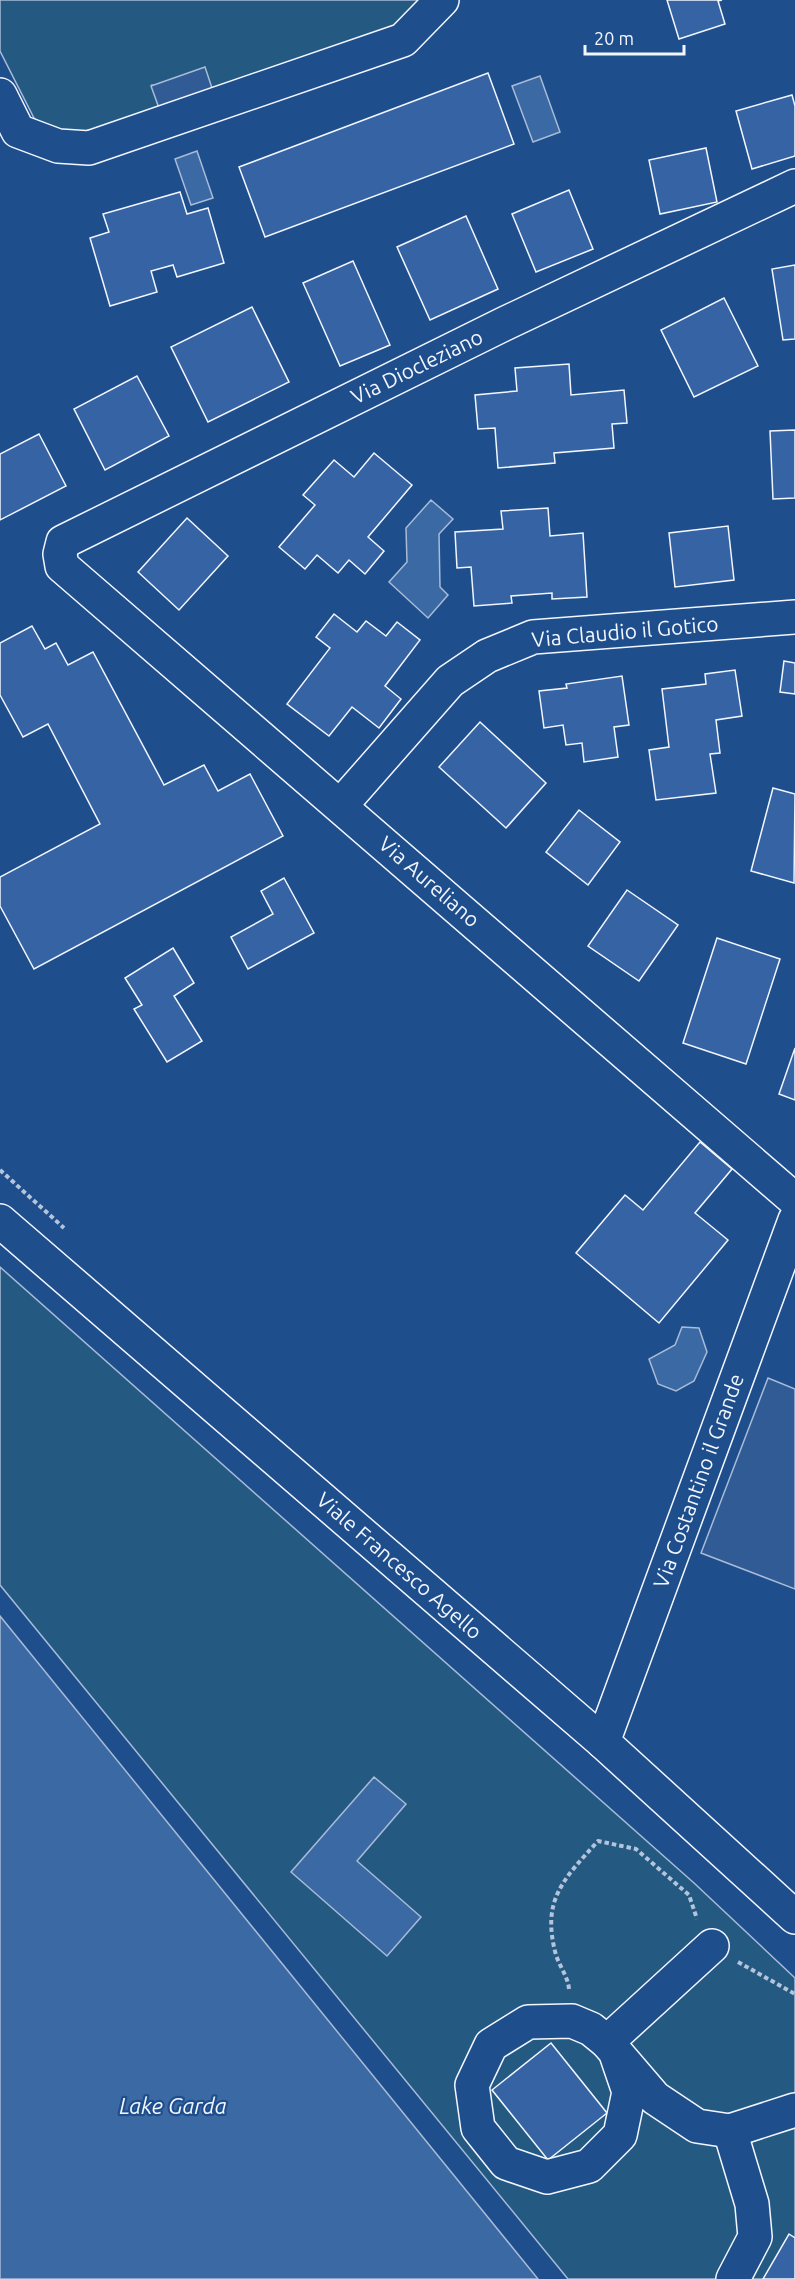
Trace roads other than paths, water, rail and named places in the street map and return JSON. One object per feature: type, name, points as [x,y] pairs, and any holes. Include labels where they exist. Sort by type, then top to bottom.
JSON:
[{"type":"street","points":[[0,95],[18,131],[58,146],[89,148],[403,40],[442,0]]},
{"type":"street","name":"Via Diocleziano","points":[[63,566],[60,554],[63,542],[506,322],[795,186]]},
{"type":"street","name":"Via Aureliano","points":[[63,566],[795,1200]]},
{"type":"street","name":"Via Claudio il Gotico","points":[[340,805],[450,681],[487,656],[533,637],[795,617]]},
{"type":"street","name":"Via Costantino il Grande","points":[[603,1743],[795,1220]]},
{"type":"street","name":"Viale Francesco Agello","points":[[0,1221],[603,1743],[795,1917]]},
{"type":"street","points":[[611,2046],[712,1946]]},
{"type":"street","points":[[611,2046],[629,2092],[620,2135],[590,2166],[547,2177],[506,2163],[478,2128],[472,2085],[491,2046],[528,2022],[572,2021],[591,2029],[611,2046],[655,2098],[697,2126],[730,2131],[795,2110]]},
{"type":"street","points":[[730,2131],[752,2204],[754,2236],[733,2279]]},
{"type":"water","points":[[540,76],[560,132],[533,142],[512,86]]},
{"type":"water","points":[[197,151],[213,198],[191,205],[175,159]]},
{"type":"water","points":[[431,500],[453,519],[439,534],[440,587],[448,595],[428,618],[389,582],[407,562],[406,528]]},
{"type":"water","points":[[682,1327],[699,1328],[707,1352],[694,1381],[676,1391],[658,1384],[649,1359],[675,1345]]},
{"type":"water","name":"Lake Garda","points":[[0,1616],[538,2279],[0,2279]]},
{"type":"water","points":[[374,1777],[406,1804],[357,1861],[421,1917],[387,1956],[291,1872]]}]
